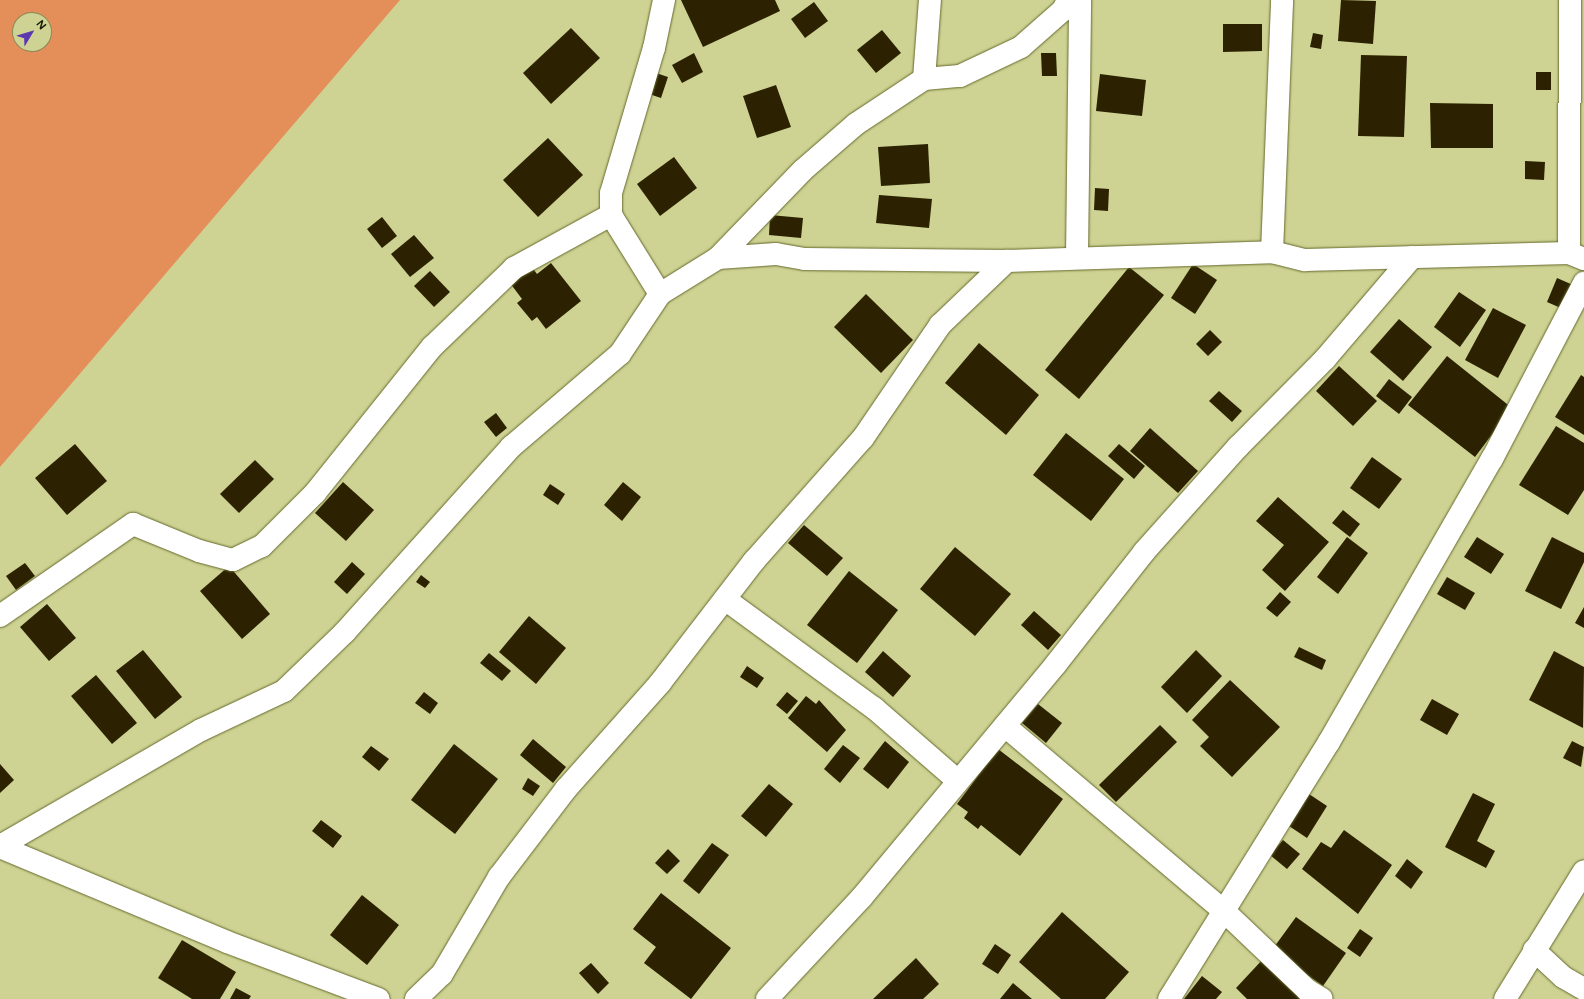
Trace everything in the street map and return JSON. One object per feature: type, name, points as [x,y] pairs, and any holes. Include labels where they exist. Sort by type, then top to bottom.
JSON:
[{"type":"street","points":[[660,294],[611,214],[611,193],[654,48],[664,0]]},
{"type":"street","points":[[924,79],[930,0]]},
{"type":"street","points":[[0,846],[201,730],[284,691],[345,632],[511,448],[620,354],[660,294],[718,258],[803,170],[856,124],[924,79],[960,76],[1021,47],[1063,10],[1068,0]]},
{"type":"street","points":[[1077,256],[1080,0]]},
{"type":"street","points":[[1272,252],[1282,0]]},
{"type":"street","points":[[718,258],[776,254],[805,259],[1007,262],[1077,256],[1272,252],[1305,260],[1412,257],[1577,256],[1570,0]]},
{"type":"street","points":[[0,616],[133,524],[199,551],[233,560],[262,546],[315,493],[432,347],[514,268],[611,214]]},
{"type":"street","points":[[767,999],[862,897],[1005,726],[1144,552],[1238,447],[1325,359],[1412,257]]},
{"type":"street","points":[[416,999],[442,974],[499,877],[526,841],[725,599],[754,561],[863,438],[940,325],[1007,262]]},
{"type":"street","points":[[1169,999],[1329,742],[1492,459],[1584,283]]},
{"type":"street","points":[[725,599],[874,708],[958,781]]},
{"type":"street","points":[[1005,726],[1224,911],[1307,990],[1322,999]]},
{"type":"street","points":[[0,846],[227,942],[379,999]]},
{"type":"street","points":[[1504,999],[1584,871]]},
{"type":"street","points":[[1534,950],[1564,977],[1584,989]]},
{"type":"shaded area","points":[[0,0],[400,0],[0,467]]},
{"type":"building","points":[[681,0],[775,0],[780,11],[703,47]]},
{"type":"building","points":[[1341,0],[1376,1],[1373,44],[1338,41]]},
{"type":"building","points":[[814,2],[828,21],[805,38],[791,19]]},
{"type":"building","points":[[1223,24],[1262,24],[1262,51],[1223,52]]},
{"type":"building","points":[[571,28],[600,58],[551,104],[523,73]]},
{"type":"building","points":[[882,30],[901,53],[876,73],[857,50]]},
{"type":"building","points":[[1313,33],[1323,35],[1321,49],[1310,47]]},
{"type":"building","points":[[694,53],[703,72],[682,83],[672,65]]},
{"type":"building","points":[[1041,53],[1056,53],[1057,76],[1042,76]]},
{"type":"building","points":[[1361,55],[1407,56],[1404,137],[1358,136]]},
{"type":"building","points":[[1536,72],[1551,72],[1551,90],[1536,90]]},
{"type":"building","points":[[656,73],[668,77],[661,98],[649,94]]},
{"type":"building","points":[[1100,74],[1146,80],[1142,116],[1096,111]]},
{"type":"building","points":[[776,85],[791,127],[757,138],[743,96]]},
{"type":"building","points":[[1430,103],[1493,104],[1493,148],[1431,148]]},
{"type":"building","points":[[548,138],[583,175],[538,217],[503,180]]},
{"type":"building","points":[[928,144],[930,183],[881,186],[878,147]]},
{"type":"building","points":[[674,157],[697,188],[660,216],[637,184]]},
{"type":"building","points":[[1525,161],[1545,162],[1544,180],[1525,179]]},
{"type":"building","points":[[1095,188],[1109,189],[1108,211],[1094,210]]},
{"type":"building","points":[[879,195],[932,199],[929,228],[876,223]]},
{"type":"building","points":[[770,215],[803,218],[801,238],[769,235]]},
{"type":"building","points":[[382,217],[397,236],[382,248],[367,229]]},
{"type":"building","points":[[414,235],[434,258],[410,277],[391,254]]},
{"type":"building","points":[[551,263],[581,301],[546,329],[537,317],[532,321],[517,303],[522,299],[510,283],[531,266],[537,274]]},
{"type":"building","points":[[1193,264],[1217,280],[1195,314],[1171,298]]},
{"type":"building","points":[[1129,267],[1164,295],[1079,399],[1045,370]]},
{"type":"building","points":[[430,271],[450,292],[434,307],[414,286]]},
{"type":"building","points":[[1557,278],[1573,285],[1563,309],[1547,302]]},
{"type":"building","points":[[1459,292],[1486,310],[1460,347],[1434,327]]},
{"type":"building","points":[[866,294],[913,340],[881,373],[834,327]]},
{"type":"building","points":[[1493,308],[1526,325],[1498,378],[1465,360]]},
{"type":"building","points":[[1399,319],[1432,347],[1403,381],[1370,352]]},
{"type":"building","points":[[1210,330],[1222,342],[1208,356],[1196,344]]},
{"type":"building","points":[[979,343],[1039,395],[1006,435],[945,383]]},
{"type":"building","points":[[1447,356],[1512,408],[1475,457],[1408,405]]},
{"type":"building","points":[[1339,366],[1377,401],[1353,426],[1316,391]]},
{"type":"building","points":[[1581,375],[1584,377],[1584,435],[1555,417]]},
{"type":"building","points":[[1389,379],[1412,397],[1399,414],[1376,396]]},
{"type":"building","points":[[1219,391],[1242,411],[1232,422],[1209,401]]},
{"type":"building","points":[[496,413],[507,428],[496,437],[484,422]]},
{"type":"building","points":[[1556,426],[1584,443],[1584,490],[1568,515],[1519,485]]},
{"type":"building","points":[[1150,428],[1198,471],[1178,493],[1130,451]]},
{"type":"building","points":[[1066,433],[1124,479],[1091,521],[1033,475]]},
{"type":"building","points":[[75,444],[107,481],[67,515],[35,478]]},
{"type":"building","points":[[1119,444],[1145,466],[1134,479],[1108,456]]},
{"type":"building","points":[[1372,457],[1402,479],[1379,509],[1350,488]]},
{"type":"building","points":[[255,460],[274,479],[239,513],[220,494]]},
{"type":"building","points":[[343,482],[374,510],[346,541],[315,513]]},
{"type":"building","points":[[623,482],[641,497],[622,521],[604,505]]},
{"type":"building","points":[[550,484],[565,494],[558,505],[543,495]]},
{"type":"building","points":[[1278,497],[1329,542],[1285,591],[1262,570],[1284,545],[1256,521]]},
{"type":"building","points":[[1343,510],[1360,524],[1350,537],[1332,523]]},
{"type":"building","points":[[804,525],[843,558],[827,576],[788,543]]},
{"type":"building","points":[[1347,537],[1368,553],[1338,594],[1317,577]]},
{"type":"building","points":[[1477,537],[1504,554],[1491,574],[1464,557]]},
{"type":"building","points":[[1552,537],[1584,553],[1584,562],[1561,609],[1525,591]]},
{"type":"building","points":[[955,547],[1011,594],[975,636],[920,589]]},
{"type":"building","points":[[352,562],[365,574],[347,594],[334,582]]},
{"type":"building","points":[[25,563],[35,576],[16,590],[6,576]]},
{"type":"building","points":[[229,566],[270,614],[242,639],[200,591]]},
{"type":"building","points":[[849,571],[898,610],[857,663],[807,625]]},
{"type":"building","points":[[421,575],[430,582],[425,588],[416,582]]},
{"type":"building","points":[[1447,577],[1475,593],[1465,610],[1437,594]]},
{"type":"building","points":[[1280,592],[1291,602],[1277,617],[1266,608]]},
{"type":"building","points":[[47,604],[76,638],[49,661],[20,627]]},
{"type":"building","points":[[1584,607],[1584,628],[1575,623]]},
{"type":"building","points":[[1034,611],[1061,635],[1048,650],[1021,625]]},
{"type":"building","points":[[529,616],[566,648],[536,684],[499,652]]},
{"type":"building","points":[[1299,647],[1326,660],[1322,670],[1294,657]]},
{"type":"building","points":[[143,650],[182,697],[155,719],[116,671]]},
{"type":"building","points":[[1196,650],[1222,676],[1187,713],[1161,687]]},
{"type":"building","points":[[883,651],[911,676],[893,697],[865,672]]},
{"type":"building","points":[[1554,651],[1584,667],[1583,728],[1529,700]]},
{"type":"building","points":[[489,653],[511,671],[502,681],[480,663]]},
{"type":"building","points":[[747,666],[764,678],[757,688],[740,677]]},
{"type":"building","points":[[96,675],[137,723],[112,744],[71,696]]},
{"type":"building","points":[[1230,680],[1280,727],[1232,777],[1200,746],[1209,737],[1192,720]]},
{"type":"building","points":[[424,692],[438,703],[430,714],[415,703]]},
{"type":"building","points":[[787,692],[798,701],[787,714],[776,705]]},
{"type":"building","points":[[806,696],[816,704],[819,700],[846,730],[827,752],[788,718]]},
{"type":"building","points":[[1432,699],[1459,714],[1447,735],[1420,720]]},
{"type":"building","points":[[1038,704],[1062,723],[1046,743],[1022,723]]},
{"type":"building","points":[[1160,725],[1177,742],[1116,802],[1099,785]]},
{"type":"building","points":[[533,739],[566,767],[553,783],[520,755]]},
{"type":"building","points":[[885,741],[909,762],[888,789],[863,769]]},
{"type":"building","points":[[1572,741],[1584,747],[1581,767],[1563,758]]},
{"type":"building","points":[[454,744],[498,779],[455,834],[411,800]]},
{"type":"building","points":[[843,745],[860,758],[840,783],[824,769]]},
{"type":"building","points":[[371,746],[389,759],[379,771],[362,757]]},
{"type":"building","points":[[998,749],[1063,799],[1020,856],[981,825],[978,829],[964,818],[968,812],[957,804]]},
{"type":"building","points":[[0,764],[14,780],[0,793]]},
{"type":"building","points":[[528,778],[540,786],[533,796],[522,789]]},
{"type":"building","points":[[769,784],[793,804],[766,837],[741,816]]},
{"type":"building","points":[[1306,792],[1327,806],[1307,838],[1286,824]]},
{"type":"building","points":[[1473,793],[1495,804],[1477,841],[1495,851],[1486,868],[1445,847]]},
{"type":"building","points":[[321,820],[342,836],[333,848],[312,831]]},
{"type":"building","points":[[1344,830],[1392,865],[1358,914],[1302,869],[1321,842],[1331,848]]},
{"type":"building","points":[[1283,840],[1300,854],[1287,869],[1270,855]]},
{"type":"building","points":[[712,843],[729,855],[699,894],[683,881]]},
{"type":"building","points":[[668,849],[680,861],[667,874],[655,863]]},
{"type":"building","points":[[1407,859],[1423,872],[1411,889],[1395,876]]},
{"type":"building","points":[[661,893],[731,948],[691,999],[644,963],[656,947],[633,929]]},
{"type":"building","points":[[362,895],[399,925],[367,965],[330,935]]},
{"type":"building","points":[[1062,912],[1129,972],[1105,999],[1061,999],[1019,962]]},
{"type":"building","points":[[1296,917],[1346,953],[1323,986],[1272,950]]},
{"type":"building","points":[[1360,929],[1373,938],[1360,957],[1347,948]]},
{"type":"building","points":[[182,940],[236,972],[220,999],[192,999],[158,978]]},
{"type":"building","points":[[995,944],[1011,955],[998,974],[982,964]]},
{"type":"building","points":[[916,958],[939,984],[923,999],[873,999]]},
{"type":"building","points":[[1264,958],[1307,999],[1247,999],[1236,988]]},
{"type":"building","points":[[591,963],[609,983],[598,994],[579,973]]},
{"type":"building","points":[[1202,976],[1222,992],[1216,999],[1184,999]]},
{"type":"building","points":[[1013,983],[1032,999],[1000,999]]},
{"type":"building","points":[[236,988],[251,996],[249,999],[230,999]]}]
